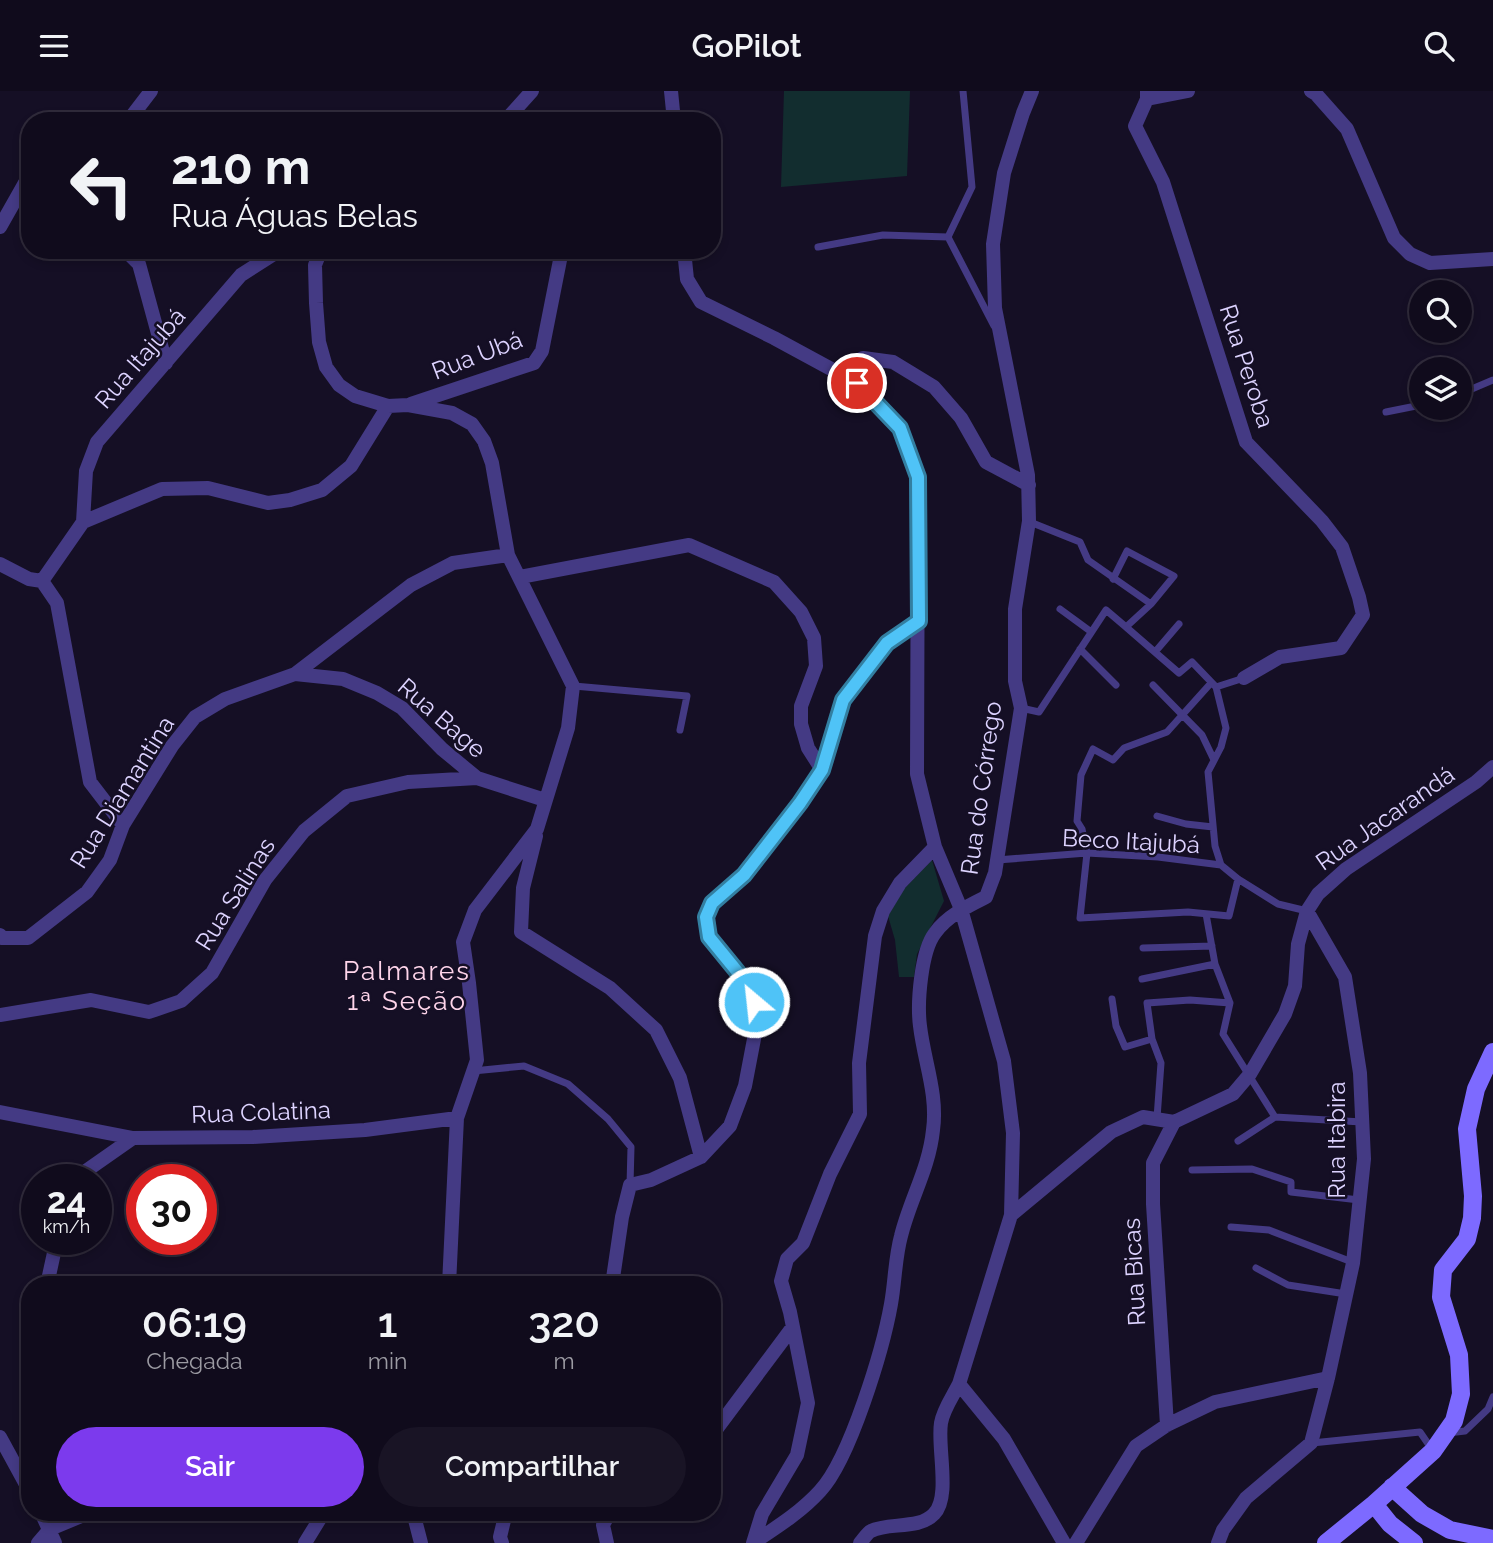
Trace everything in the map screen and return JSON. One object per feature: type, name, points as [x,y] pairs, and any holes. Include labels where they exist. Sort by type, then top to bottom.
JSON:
[{"type":"street","points":[[135,112],[150,91]]},
{"type":"street","points":[[513,112],[532,91]]},
{"type":"street","points":[[671,91],[673,112]]},
{"type":"street","name":"Rua do Córrego","points":[[753,1543],[791,1517],[822,1489],[847,1447],[871,1379],[891,1305],[900,1237],[930,1157],[934,1094],[920,1025],[919,981],[934,934],[961,909],[986,897],[997,860],[1021,708],[1015,681],[1015,609],[1029,521],[1028,485],[995,308],[993,244],[1004,173],[1032,91]]},
{"type":"street","points":[[1147,95],[1188,91]]},
{"type":"street","points":[[1311,91],[1317,94],[1348,129],[1394,238],[1410,254],[1430,263],[1493,259]]},
{"type":"street","name":"Rua Peroba","points":[[1147,95],[1135,126],[1163,182],[1246,442],[1322,521],[1342,547],[1363,615],[1341,648],[1280,657],[1244,678]]},
{"type":"street","points":[[0,226],[21,190]]},
{"type":"street","points":[[134,259],[139,264],[166,363]]},
{"type":"street","name":"Rua Itajubá","points":[[83,522],[86,471],[97,442],[242,275],[266,259]]},
{"type":"street","points":[[317,259],[315,265],[318,342],[326,367],[339,385],[355,396],[388,406],[408,405],[452,414],[472,424],[484,441],[492,463],[508,555],[573,686],[568,728],[545,800],[523,888],[521,932],[610,988],[656,1030],[680,1078],[701,1157]]},
{"type":"street","name":"Rua Ubá","points":[[408,405],[534,363],[542,351],[560,259]]},
{"type":"street","points":[[685,259],[687,279],[701,302],[857,383],[900,428],[918,477],[917,774],[936,847],[961,909],[1004,1061],[1013,1133],[1012,1215],[959,1384],[941,1419],[941,1501],[934,1514],[914,1524],[870,1531],[860,1543]]},
{"type":"street","points":[[837,372],[863,358],[893,362],[934,387],[961,418],[986,462],[1028,485]]},
{"type":"street","points":[[42,581],[83,522],[162,488],[208,488],[268,503],[290,501],[322,490],[351,465],[388,406]]},
{"type":"street","points":[[520,577],[689,545],[775,582],[801,611],[814,638],[816,666],[801,706],[801,724],[808,748],[822,770]]},
{"type":"street","name":"Rua Diamantina","points":[[0,935],[2,938],[29,938],[87,892],[110,860],[122,825],[172,747],[195,717],[225,699],[295,674],[411,585],[453,563],[508,555]]},
{"type":"street","points":[[0,564],[29,579],[42,581],[57,603],[90,782],[122,825]]},
{"type":"street","points":[[613,1276],[622,1217],[630,1185],[652,1180],[701,1157],[730,1126],[745,1086],[758,1018],[749,986],[709,937],[706,917],[712,903],[744,875],[822,770],[843,700],[887,643],[919,621]]},
{"type":"street","name":"Rua Bage","points":[[295,674],[343,680],[377,693],[402,708],[442,749],[477,778]]},
{"type":"street","name":"Rua Jacarandá","points":[[1307,911],[1318,894],[1346,869],[1476,782],[1493,767]]},
{"type":"street","name":"Rua Salinas","points":[[0,1015],[91,1000],[149,1012],[181,1001],[212,973],[265,880],[304,831],[347,796],[408,782],[477,778],[545,800]]},
{"type":"street","points":[[449,1276],[457,1118],[477,1060],[470,983],[463,942],[475,910],[537,829]]},
{"type":"street","points":[[753,1543],[762,1514],[797,1455],[808,1403],[781,1281],[787,1259],[803,1243],[830,1174],[860,1114],[859,1063],[875,936],[883,911],[900,883],[936,847]]},
{"type":"street","points":[[1012,1215],[1111,1132],[1143,1117],[1174,1122],[1233,1094],[1250,1074],[1285,1014],[1294,986],[1298,944],[1307,911]]},
{"type":"street","name":"Rua Itabira","points":[[1307,911],[1345,977],[1360,1073],[1364,1159],[1353,1263],[1311,1443]]},
{"type":"street","points":[[1326,1543],[1433,1451],[1454,1421],[1461,1394],[1459,1355],[1441,1297],[1443,1270],[1467,1239],[1472,1218],[1473,1196],[1467,1129],[1476,1090],[1493,1052]]},
{"type":"street","name":"Rua Colatina","points":[[0,1112],[132,1138],[253,1137],[365,1130],[457,1118]]},
{"type":"street","name":"Rua Bicas","points":[[1167,1425],[1153,1163],[1174,1122]]},
{"type":"street","points":[[96,1164],[132,1138]]},
{"type":"street","points":[[49,1276],[54,1255]]},
{"type":"street","points":[[721,1423],[792,1328]]},
{"type":"street","points":[[1076,1543],[1136,1446],[1167,1425],[1215,1402],[1328,1378]]},
{"type":"street","points":[[959,1384],[1004,1440],[1064,1543]]},
{"type":"street","points":[[0,1437],[21,1476]]},
{"type":"street","points":[[1218,1543],[1223,1530],[1246,1499],[1311,1443]]},
{"type":"street","points":[[1392,1487],[1448,1536],[1493,1539]]},
{"type":"street","points":[[1374,1504],[1390,1524],[1414,1543]]},
{"type":"street","points":[[38,1543],[77,1521]]},
{"type":"street","points":[[307,1542],[319,1521]]},
{"type":"street","points":[[415,1521],[421,1543]]},
{"type":"street","points":[[502,1543],[500,1537],[504,1521]]},
{"type":"street","points":[[605,1521],[603,1525],[607,1543]]},
{"type":"lane","points":[[947,237],[972,187],[963,91]]},
{"type":"lane","points":[[818,247],[883,235],[947,237]]},
{"type":"lane","points":[[947,237],[1002,342]]},
{"type":"lane","points":[[1472,389],[1493,380]]},
{"type":"lane","points":[[1386,412],[1409,407]]},
{"type":"lane","points":[[1029,521],[1080,542],[1088,559],[1151,604]]},
{"type":"lane","points":[[1113,579],[1127,551],[1174,576],[1151,604],[1126,627]]},
{"type":"lane","points":[[1060,609],[1090,631]]},
{"type":"lane","points":[[1021,708],[1039,712],[1106,610],[1179,673],[1192,662],[1213,685],[1226,728],[1208,772],[1215,846],[1222,865],[1238,879],[1278,904],[1307,911]]},
{"type":"lane","points":[[1156,652],[1179,624]]},
{"type":"lane","points":[[1080,649],[1116,685]]},
{"type":"lane","points":[[1238,879],[1229,916],[1188,912],[1080,918],[1087,853],[1082,829],[1077,821],[1081,775],[1093,748],[1113,760],[1124,748],[1167,732],[1213,685],[1244,678]]},
{"type":"lane","points":[[1153,685],[1202,735],[1214,760]]},
{"type":"lane","points":[[573,686],[687,696],[680,730]]},
{"type":"lane","points":[[1157,816],[1186,824],[1213,827]]},
{"type":"lane","name":"Beco Itajubá","points":[[997,860],[1087,853],[1158,857],[1222,865]]},
{"type":"lane","points":[[1206,914],[1215,964],[1230,1003],[1223,1034],[1275,1117]]},
{"type":"lane","points":[[1143,948],[1212,946]]},
{"type":"lane","points":[[1142,979],[1215,964]]},
{"type":"lane","points":[[1112,999],[1116,1026],[1125,1047],[1152,1039]]},
{"type":"lane","points":[[1157,1118],[1161,1063],[1152,1039],[1147,1003],[1190,1000],[1230,1003]]},
{"type":"lane","points":[[473,1071],[524,1066],[568,1084],[608,1119],[631,1147],[630,1185]]},
{"type":"lane","points":[[1238,1141],[1275,1117],[1362,1122]]},
{"type":"lane","points":[[1192,1170],[1252,1168],[1291,1182],[1291,1192],[1359,1200]]},
{"type":"lane","points":[[1231,1227],[1269,1230],[1353,1263]]},
{"type":"lane","points":[[1256,1268],[1288,1285],[1346,1294]]},
{"type":"lane","points":[[1446,1433],[1465,1431],[1488,1409],[1493,1397]]},
{"type":"lane","points":[[1311,1443],[1420,1432],[1433,1451]]},
{"type":"green space","points":[[784,91],[910,91],[907,176],[781,187]]},
{"type":"green space","points":[[932,860],[944,901],[917,954],[914,977],[899,977],[895,940],[888,916],[904,889]]},
{"type":"district","name":"Palmares 1ª Seção","points":[[407,986]]},
{"type":"route","points":[[754,1002],[749,986],[709,937],[706,917],[712,903],[744,875],[822,770],[843,700],[887,643],[919,621],[918,477],[900,428],[857,383]]}]
